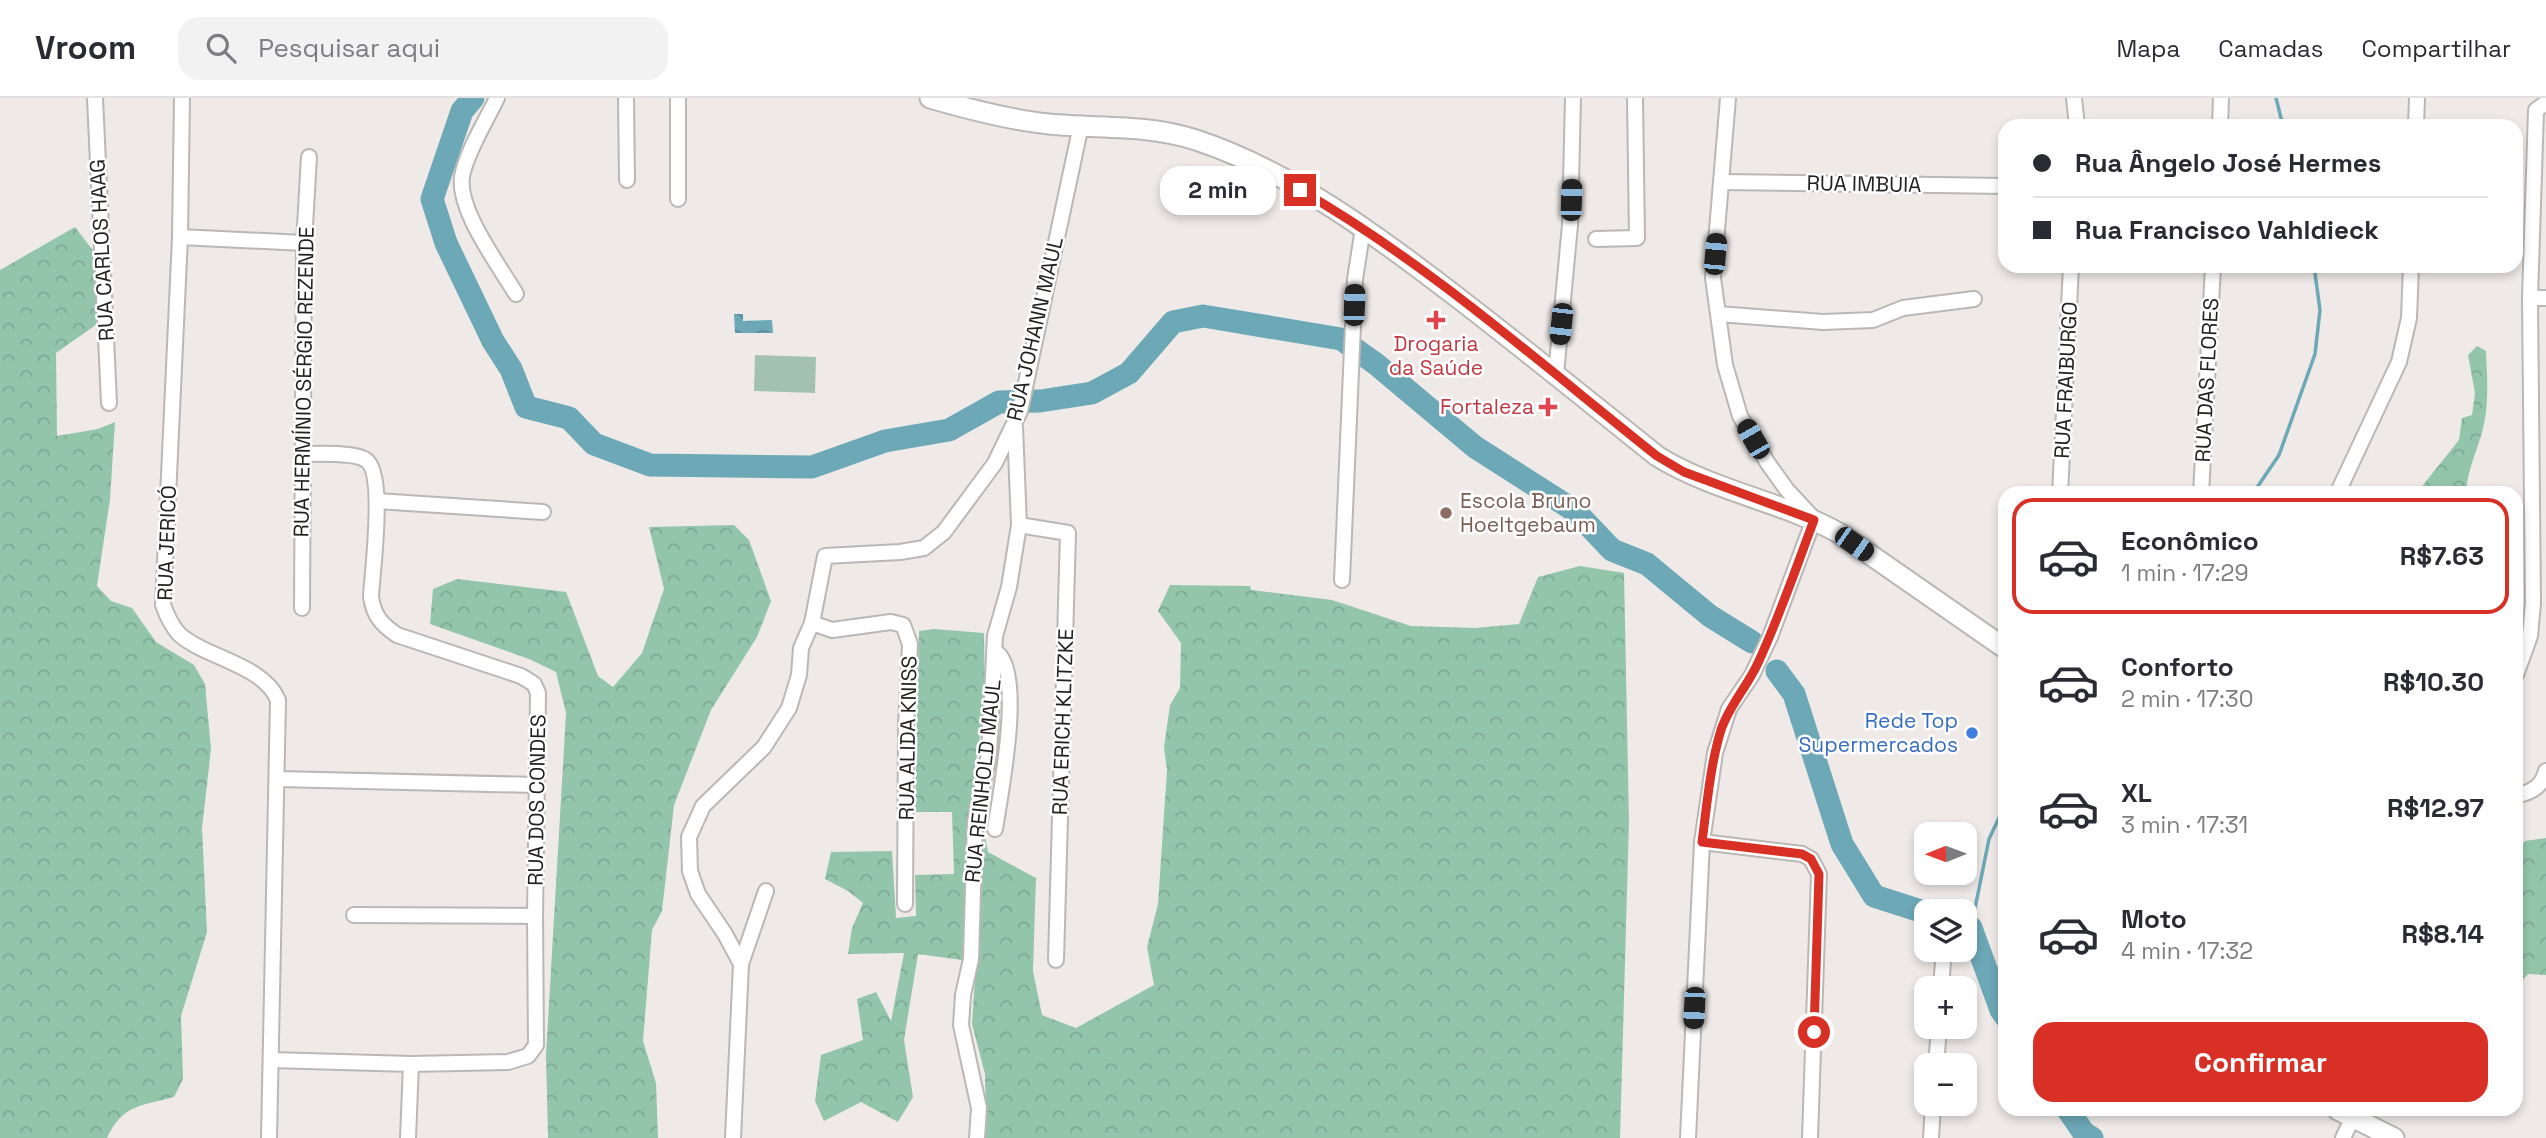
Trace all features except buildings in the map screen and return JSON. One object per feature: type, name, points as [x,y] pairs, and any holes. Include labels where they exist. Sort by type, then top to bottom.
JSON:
[{"type":"main road","points":[[930,98],[1034,121],[1144,128],[1197,141],[1281,178],[1363,228],[1418,267],[1657,456],[1684,472],[1814,520],[1846,538],[1998,643]]},
{"type":"main road","points":[[2356,1116],[2394,1138]]},
{"type":"street","name":"RUA CARLOS HAAG","points":[[95,98],[109,403]]},
{"type":"street","name":"RUA JERICÓ","points":[[182,98],[180,237],[163,605],[169,621],[181,635],[267,682],[278,699],[269,1138]]},
{"type":"street","points":[[497,98],[462,174],[463,195],[470,216],[516,294]]},
{"type":"street","points":[[625,98],[627,180]]},
{"type":"street","points":[[678,98],[678,199]]},
{"type":"street","points":[[1556,374],[1570,225],[1573,98]]},
{"type":"street","points":[[1596,239],[1637,238],[1635,98]]},
{"type":"street","points":[[1688,1138],[1702,842],[1715,753],[1729,709],[1752,675],[1770,637],[1814,520],[1787,491],[1766,462],[1740,416],[1726,365],[1713,278],[1728,98]]},
{"type":"street","points":[[2074,98],[2076,119]]},
{"type":"street","points":[[2220,119],[2221,98]]},
{"type":"street","points":[[2416,119],[2417,98]]},
{"type":"street","points":[[2523,656],[2530,636],[2533,603],[2530,298],[2541,107]]},
{"type":"street","name":"RUA JOHANN MAUL","points":[[812,623],[825,556],[901,552],[924,548],[944,532],[995,463],[1017,417],[1025,387],[1081,125]]},
{"type":"street","name":"RUA HERMÍNIO SÉRGIO REZENDE","points":[[302,608],[304,243],[309,157]]},
{"type":"street","name":"RUA IMBUIA","points":[[1722,182],[1998,186]]},
{"type":"street","points":[[1342,580],[1355,279],[1363,228]]},
{"type":"street","points":[[180,237],[304,243]]},
{"type":"street","name":"RUA FRAIBURGO","points":[[2060,486],[2071,273]]},
{"type":"street","name":"RUA DAS FLORES","points":[[2201,486],[2213,273]]},
{"type":"street","points":[[2341,486],[2399,362],[2409,318],[2411,273]]},
{"type":"street","points":[[2530,298],[2546,298]]},
{"type":"street","points":[[1718,314],[1823,322],[1873,320],[1903,308],[1974,299]]},
{"type":"street","name":"RUA REINHOLD MAUL","points":[[978,1138],[979,1108],[961,1025],[963,995],[971,959],[974,833],[980,790],[989,754],[995,635],[1009,587],[1019,525],[1017,417]]},
{"type":"street","name":"RUA DOS CONDES","points":[[271,1060],[411,1064],[508,1062],[528,1056],[536,1045],[538,693],[534,684],[521,676],[397,635],[383,625],[374,613],[371,597],[377,501],[374,471],[367,460],[356,457],[302,454]]},
{"type":"street","points":[[377,501],[543,512]]},
{"type":"street","name":"RUA ERICH KLITZKE","points":[[1019,525],[1068,533],[1056,960]]},
{"type":"street","name":"RUA ALIDA KNISS","points":[[812,623],[832,630],[891,622],[903,625],[910,644],[906,726],[905,904]]},
{"type":"street","points":[[741,964],[698,894],[690,871],[689,837],[703,806],[764,747],[789,708],[799,675],[801,648],[812,623]]},
{"type":"street","points":[[995,829],[1009,730],[1006,664],[996,652]]},
{"type":"street","points":[[2523,793],[2529,793],[2543,780],[2546,771]]},
{"type":"street","points":[[277,779],[537,785]]},
{"type":"street","points":[[1702,842],[1802,854],[1811,859],[1819,874],[1810,1138]]},
{"type":"street","points":[[733,1138],[741,964],[766,891]]},
{"type":"street","points":[[354,915],[535,916]]},
{"type":"street","points":[[408,1138],[411,1064]]},
{"type":"street","points":[[1931,1138],[1932,1116]]},
{"type":"street","points":[[2343,1138],[2348,1116]]},
{"type":"green space","points":[[75,227],[101,261],[100,322],[56,353],[57,436],[98,429],[115,422],[110,499],[97,586],[111,601],[132,608],[156,642],[194,665],[205,684],[211,749],[202,828],[207,932],[181,1016],[183,1079],[174,1097],[127,1112],[107,1138],[0,1138],[0,270]]},
{"type":"green space","points":[[2477,346],[2486,351],[2487,406],[2467,486],[2422,486],[2459,440],[2462,418],[2472,415],[2475,393],[2468,355]]},
{"type":"green space","points":[[755,355],[816,357],[815,393],[754,391]]},
{"type":"green space","points":[[734,525],[749,540],[771,601],[757,637],[711,710],[674,805],[662,911],[652,930],[643,1041],[656,1083],[658,1138],[548,1138],[546,1055],[566,713],[556,672],[529,659],[430,624],[433,589],[457,579],[566,592],[598,676],[613,687],[642,653],[664,589],[649,527]]},
{"type":"green space","points":[[1580,566],[1624,573],[1629,821],[1620,1138],[986,1138],[985,1074],[972,1024],[976,962],[918,954],[904,1040],[913,1097],[898,1122],[861,1102],[824,1121],[815,1101],[821,1055],[863,1040],[857,999],[876,992],[891,1021],[904,953],[848,954],[852,928],[863,903],[848,891],[825,879],[831,852],[892,851],[896,918],[916,916],[915,875],[954,874],[952,812],[915,812],[919,631],[934,629],[984,633],[985,705],[974,774],[988,852],[1036,878],[1033,971],[1042,1015],[1076,1028],[1154,985],[1147,947],[1158,904],[1167,770],[1164,747],[1170,705],[1180,688],[1181,643],[1158,611],[1170,585],[1250,586],[1251,590],[1332,600],[1411,626],[1475,628],[1519,624],[1538,577]]},
{"type":"green space","points":[[2546,838],[2546,975],[2528,974],[2523,980],[2523,843]]},
{"type":"water","points":[[734,314],[743,314],[743,321],[772,320],[773,333],[735,333]]},
{"type":"waterway","points":[[473,98],[462,111],[432,199],[446,243],[493,341],[511,369],[526,407],[569,418],[594,444],[650,465],[812,467],[885,441],[949,430],[999,402],[1040,401],[1092,393],[1129,373],[1173,322],[1203,316],[1341,339],[1376,364],[1475,447],[1575,511],[1612,550],[1647,564],[1710,616],[1752,642]]},
{"type":"waterway","points":[[2276,98],[2281,119]]},
{"type":"waterway","points":[[2258,486],[2279,455],[2315,354],[2320,310],[2315,273]]},
{"type":"waterway","points":[[1777,671],[1794,694],[1842,844],[1874,896],[1914,909]]},
{"type":"waterway","points":[[1977,899],[1989,839],[1998,820]]},
{"type":"waterway","points":[[1977,944],[1998,1002]]},
{"type":"waterway","points":[[2072,1116],[2084,1133],[2092,1138]]},
{"type":"place","name":"Drogaria da Saúde","points":[[1436,320]]},
{"type":"place","name":"Fortaleza","points":[[1548,407]]},
{"type":"place","name":"Escola Bruno Hoeltgebaum","points":[[1446,513]]},
{"type":"place","name":"Rede Top Supermercados","points":[[1972,733]]},
{"type":"route","points":[[1300,190],[1339,212],[1418,267],[1657,456],[1684,472],[1814,520],[1770,637],[1752,675],[1729,709],[1721,731],[1715,753],[1702,842],[1802,854],[1811,859],[1819,874],[1814,1032]]}]
